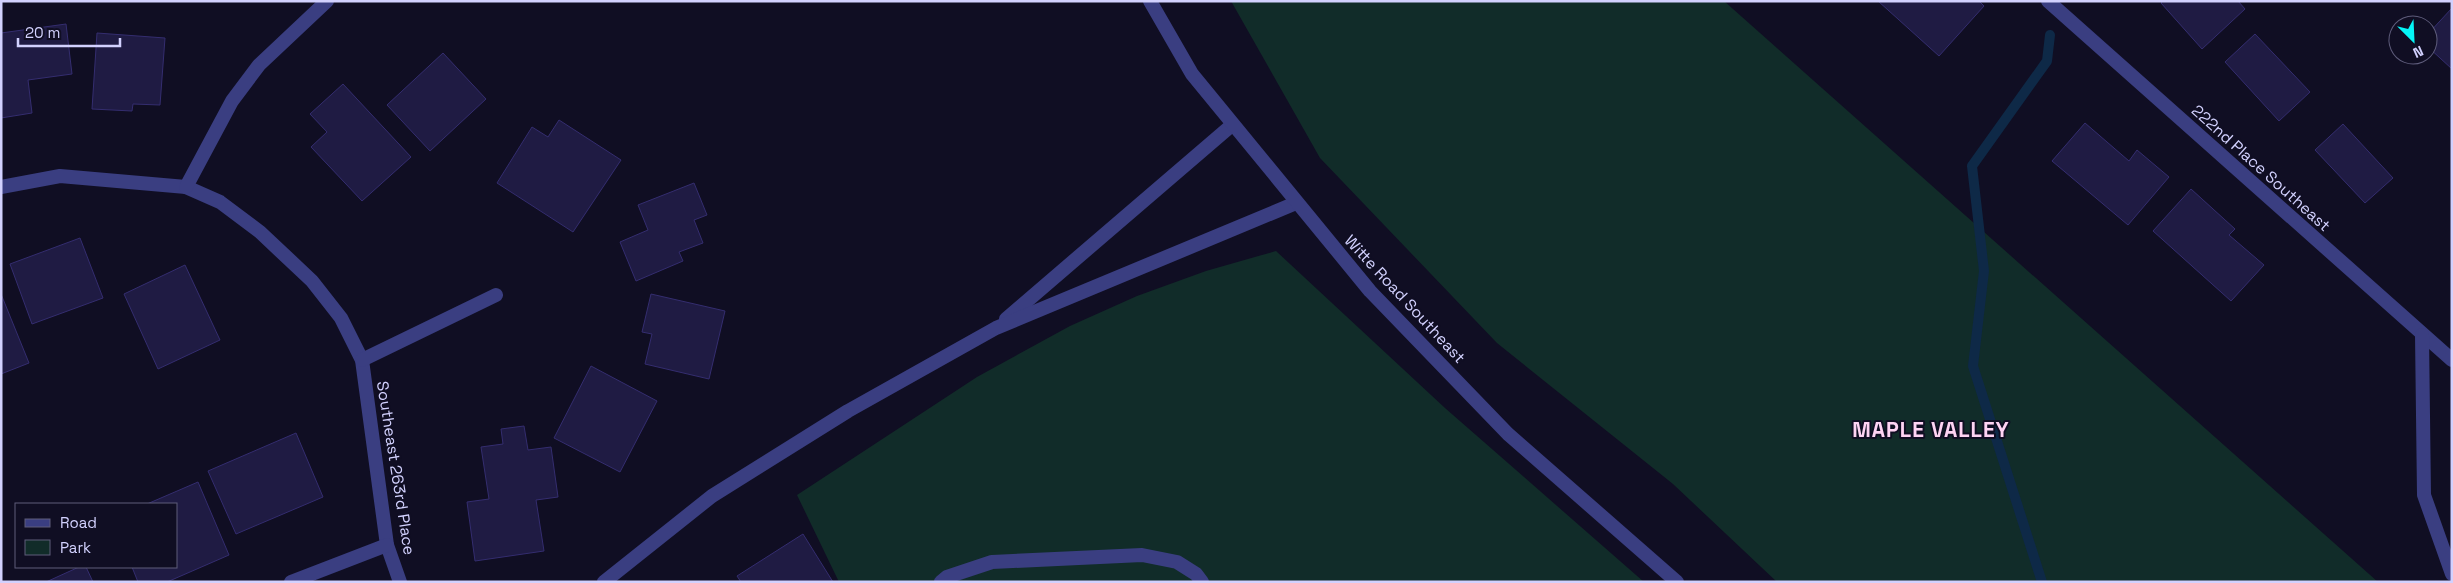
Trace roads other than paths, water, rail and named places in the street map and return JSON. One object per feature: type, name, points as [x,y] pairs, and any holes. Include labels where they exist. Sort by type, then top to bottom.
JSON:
[{"type":"street","points":[[186,187],[232,101],[259,65],[327,1]]},
{"type":"street","name":"Witte Road Southeast","points":[[1150,1],[1192,74],[1370,291],[1508,434],[1677,582]]},
{"type":"street","name":"222nd Place Southeast","points":[[2048,1],[2422,336],[2452,360]]},
{"type":"street","points":[[996,328],[1232,125]]},
{"type":"street","name":"Southeast 263rd Place","points":[[1,187],[60,176],[186,187],[220,202],[260,232],[312,281],[341,318],[362,360],[387,544],[400,582]]},
{"type":"street","points":[[604,582],[712,496],[848,411],[996,328],[1296,203]]},
{"type":"street","points":[[362,360],[496,295]]},
{"type":"street","points":[[2422,336],[2424,495],[2452,574]]},
{"type":"street","points":[[291,582],[387,544]]},
{"type":"street","points":[[941,582],[947,577],[992,562],[1142,555],[1177,562],[1196,574],[1202,582]]},
{"type":"waterway","points":[[2042,582],[1973,366],[1984,271],[1972,166],[2047,61],[2050,35]]},
{"type":"district","name":"MAPLE VALLEY","points":[[1931,429]]}]
